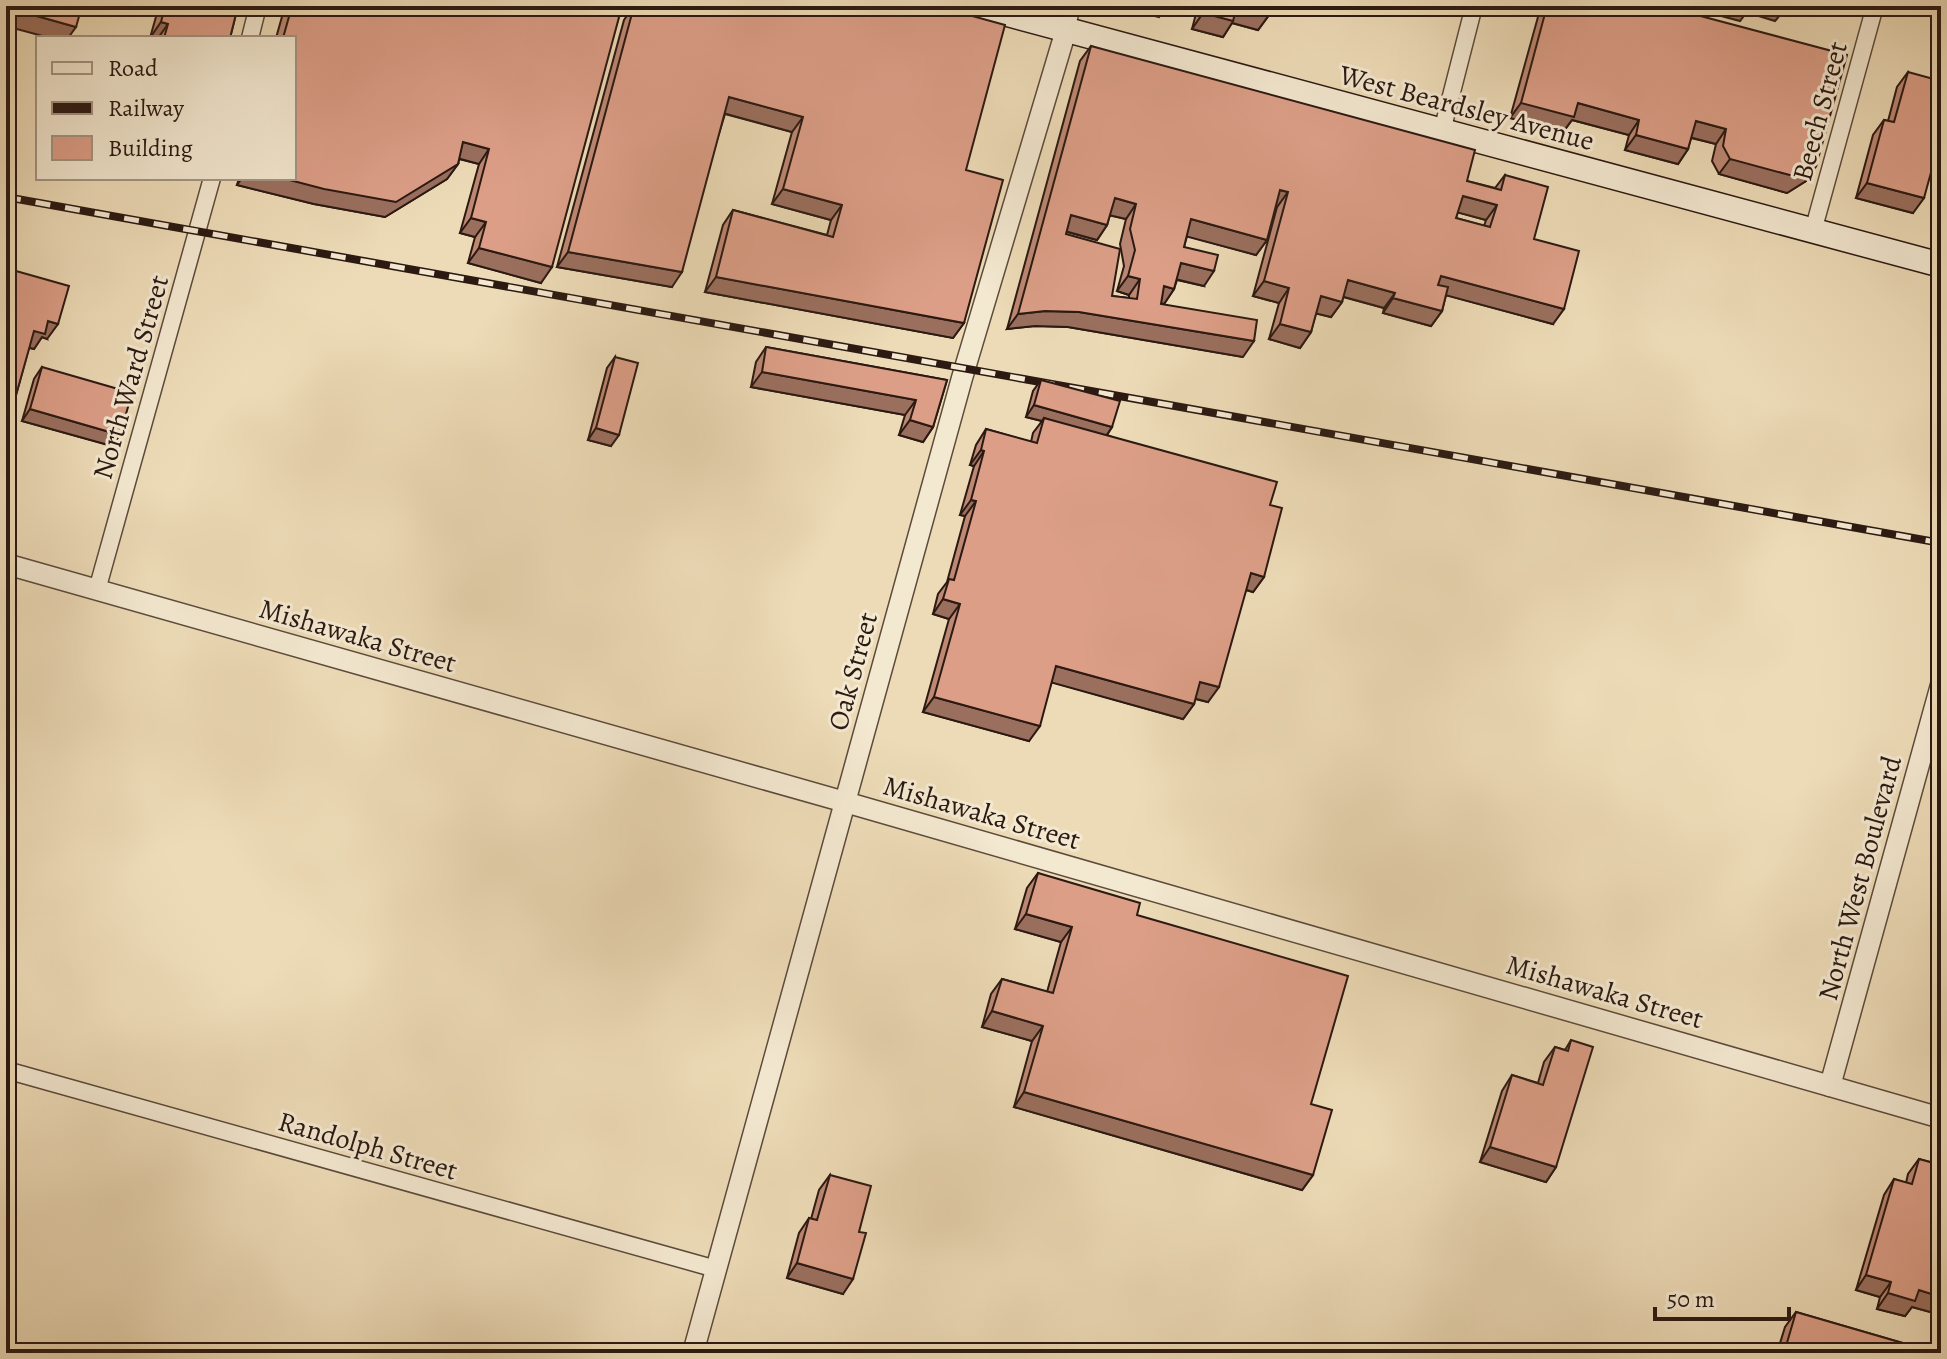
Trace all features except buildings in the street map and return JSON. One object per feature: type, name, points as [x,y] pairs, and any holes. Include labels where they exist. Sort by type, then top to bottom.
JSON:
[{"type":"main road","name":"West Beardsley Avenue","points":[[978,6],[1941,265]]},
{"type":"street","points":[[250,36],[258,6]]},
{"type":"street","name":"Oak Street","points":[[693,1353],[962,378],[1072,6]]},
{"type":"street","points":[[1442,131],[1474,6]]},
{"type":"street","name":"Beech Street","points":[[1813,231],[1875,6]]},
{"type":"street","name":"North Ward Street","points":[[97,590],[211,180]]},
{"type":"street","name":"Mishawaka Street","points":[[6,564],[1941,1118]]},
{"type":"street","name":"North West Boulevard","points":[[1830,1086],[1941,685]]},
{"type":"street","name":"Randolph Street","points":[[6,1070],[716,1269]]},
{"type":"railway","points":[[6,197],[1941,543]]}]
